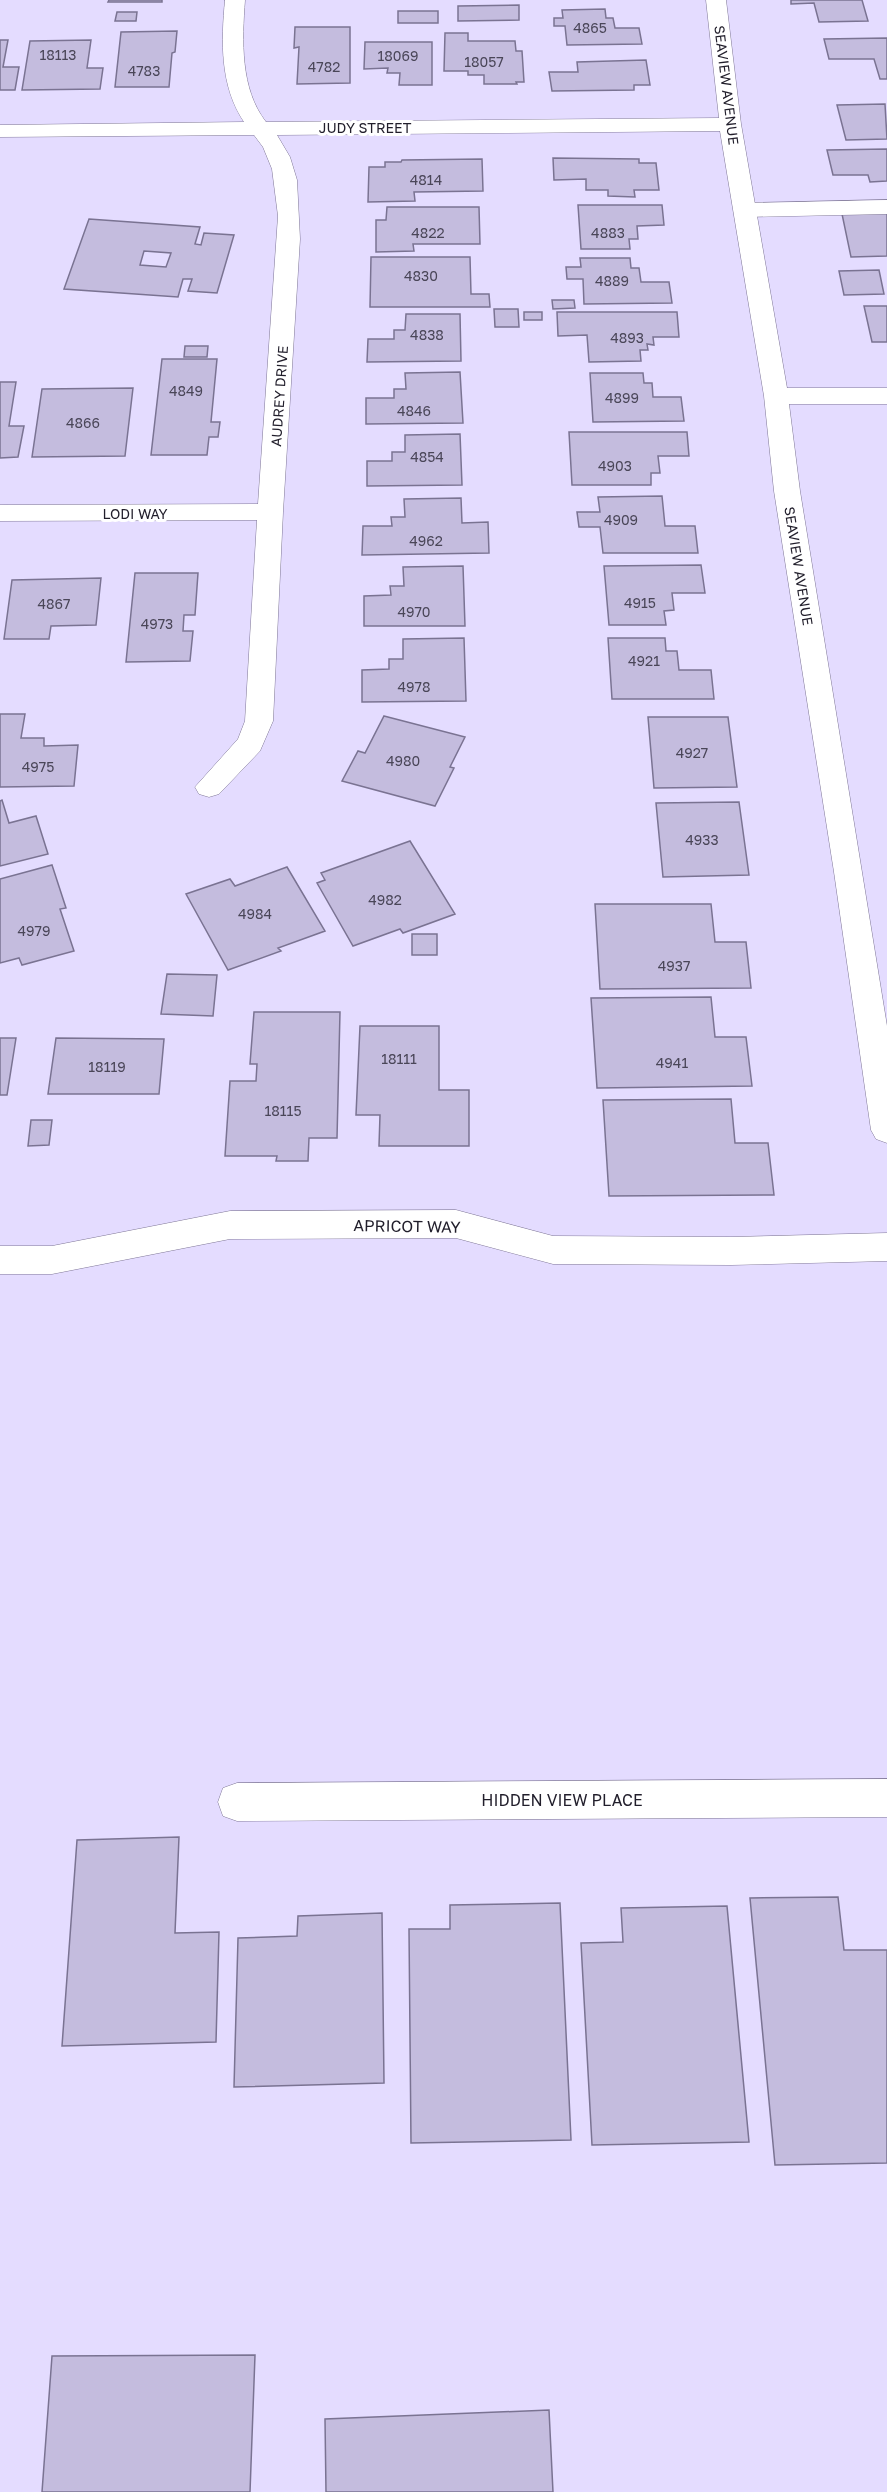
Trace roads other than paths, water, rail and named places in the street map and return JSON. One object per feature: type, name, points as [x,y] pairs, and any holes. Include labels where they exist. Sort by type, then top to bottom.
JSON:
[{"type":"street","name":"AUDREY DRIVE","points":[[208,787],[250,744],[259,721],[270,512],[288,261],[288,204],[283,171],[275,147],[243,103],[234,68],[232,29],[235,0]]},
{"type":"street","name":"SEAVIEW AVENUE","points":[[716,0],[730,124],[776,396],[787,491],[848,860],[887,1131]]},
{"type":"street","name":"JUDY STREET","points":[[0,131],[730,124]]},
{"type":"street","points":[[745,210],[887,207]]},
{"type":"street","points":[[776,396],[887,396]]},
{"type":"street","name":"LODI WAY","points":[[0,513],[270,512]]},
{"type":"street","name":"APRICOT WAY","points":[[0,1260],[52,1260],[230,1225],[456,1224],[553,1250],[731,1251],[887,1247]]},
{"type":"street","name":"HIDDEN VIEW PLACE","points":[[237,1802],[887,1798]]}]
